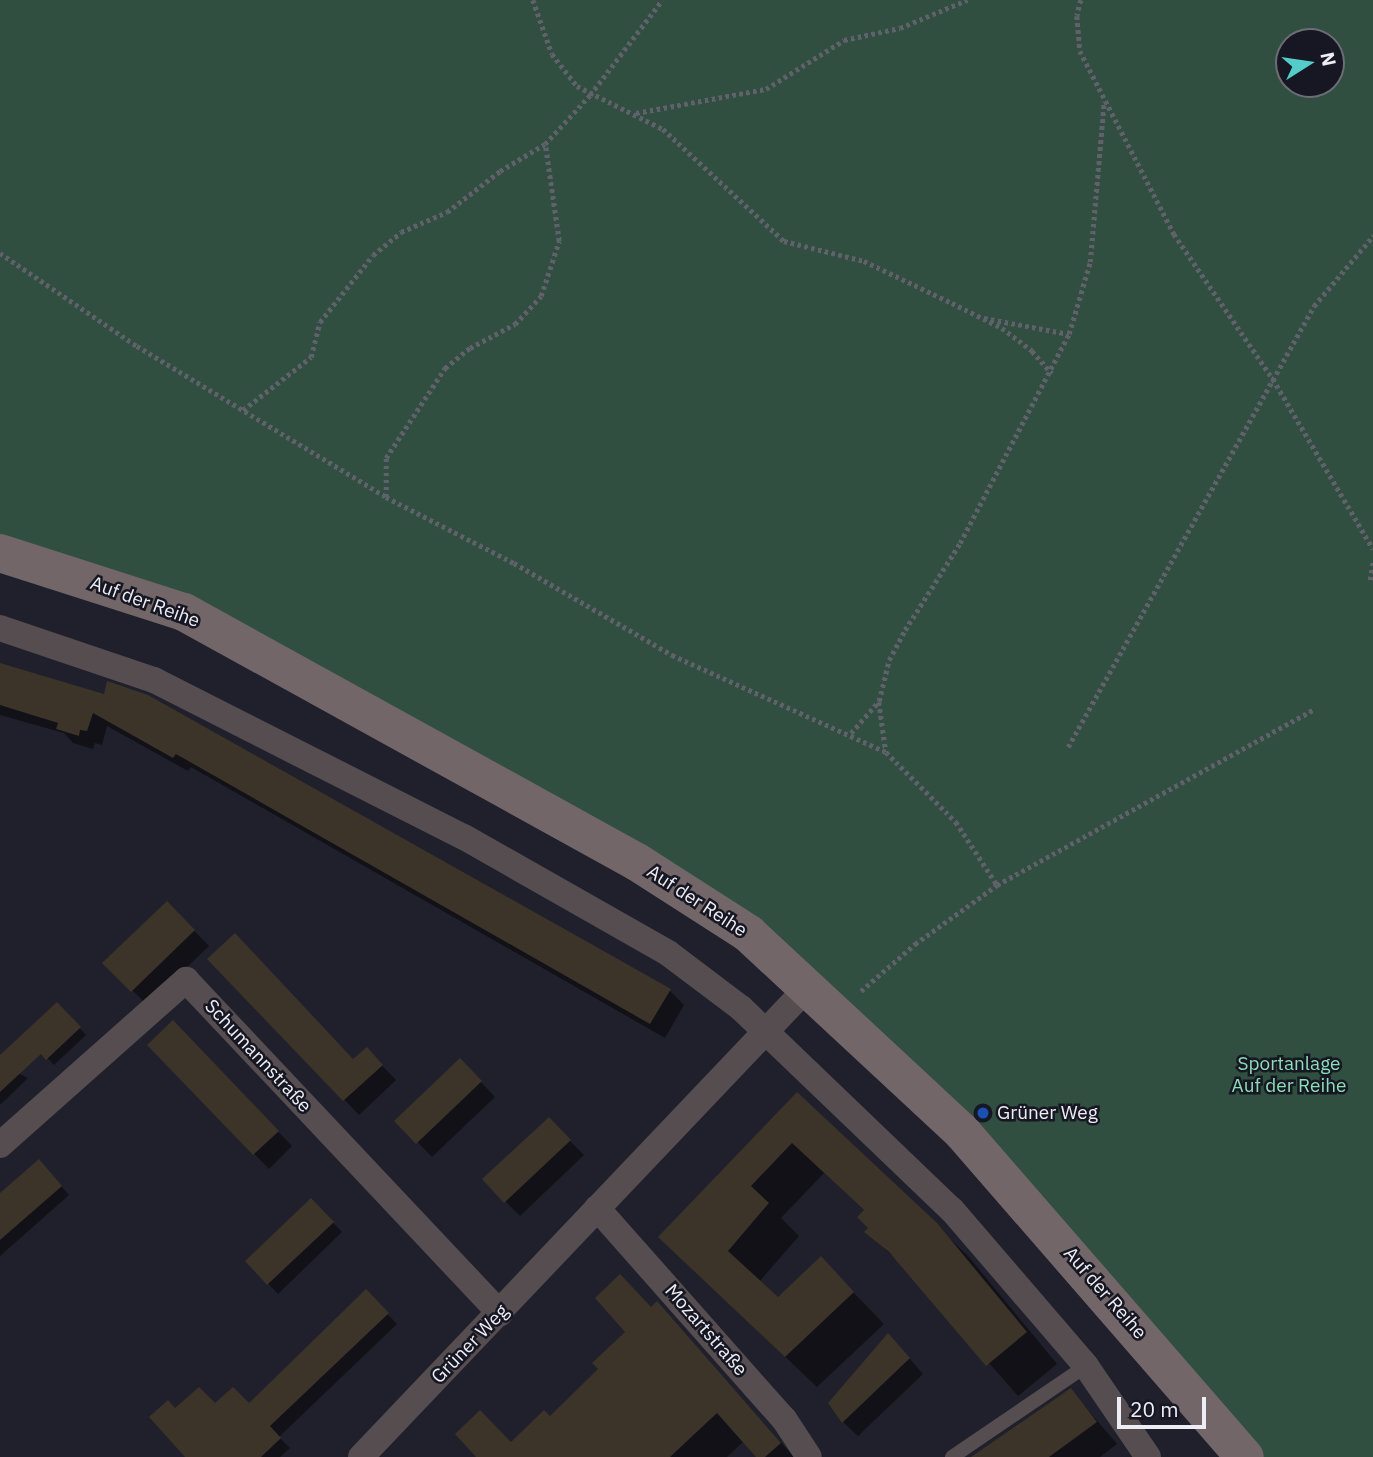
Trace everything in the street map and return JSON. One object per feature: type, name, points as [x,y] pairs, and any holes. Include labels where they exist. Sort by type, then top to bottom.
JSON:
[{"type":"main road","name":"Auf der Reihe","points":[[0,553],[184,612],[637,862],[748,934],[836,1012],[962,1132],[1245,1457]]},
{"type":"street","points":[[0,628],[154,680],[464,837],[668,953],[764,1031],[952,1210],[1086,1366],[1149,1457]]},
{"type":"street","name":"Schumannstraße","points":[[0,1145],[186,980],[500,1313]]},
{"type":"street","name":"Grüner Weg","points":[[361,1457],[808,987]]},
{"type":"street","name":"Mozartstraße","points":[[597,1208],[784,1419],[809,1457]]},
{"type":"lane","points":[[952,1457],[1086,1366]]},
{"type":"path","points":[[533,0],[552,54],[577,86],[590,95],[635,114],[679,141],[784,242],[864,261],[980,317],[1032,351],[1052,373]]},
{"type":"path","points":[[243,410],[311,357],[320,322],[373,255],[401,232],[447,212],[500,171],[545,144],[590,95],[662,0]]},
{"type":"path","points":[[635,114],[766,89],[844,40],[900,28],[967,0]]},
{"type":"path","points":[[1081,0],[1077,16],[1080,51],[1104,102],[1138,158],[1174,234],[1273,379],[1373,550]]},
{"type":"path","points":[[886,752],[879,701],[890,660],[905,630],[960,543],[1052,373],[1069,334],[1090,262],[1104,102]]},
{"type":"path","points":[[386,497],[386,458],[445,368],[515,324],[541,296],[559,241],[545,144]]},
{"type":"path","points":[[1068,747],[1314,306],[1373,236]]},
{"type":"path","points":[[0,253],[137,346],[386,497],[514,563],[672,655],[741,690],[851,733],[886,752],[956,822],[997,885]]},
{"type":"path","points":[[980,317],[1069,334]]},
{"type":"path","points":[[1370,580],[1373,561]]},
{"type":"path","points":[[851,733],[879,701]]},
{"type":"path","points":[[836,1012],[915,944],[997,885],[1312,709]]},
{"type":"green space","name":"Sportanlage Auf der Reihe","points":[[0,0],[1373,0],[1373,1457],[1252,1457],[884,1046],[405,728],[0,548]]},
{"type":"building","points":[[0,663],[104,694],[107,681],[148,695],[671,989],[650,1024],[176,754],[173,758],[93,713],[87,731],[80,730],[79,736],[56,729],[58,723],[0,705]]},
{"type":"building","points":[[167,901],[195,930],[131,992],[102,963]]},
{"type":"building","points":[[235,933],[353,1059],[367,1047],[383,1065],[343,1101],[207,959]]},
{"type":"building","points":[[57,1002],[81,1027],[46,1060],[41,1054],[0,1092],[0,1055]]},
{"type":"building","points":[[173,1020],[279,1131],[253,1155],[147,1045]]},
{"type":"building","points":[[460,1058],[482,1081],[416,1144],[394,1121]]},
{"type":"building","points":[[797,1092],[937,1223],[1027,1332],[986,1366],[889,1252],[864,1232],[868,1228],[857,1217],[864,1210],[792,1143],[751,1186],[769,1203],[728,1251],[778,1297],[821,1256],[854,1292],[785,1357],[658,1237]]},
{"type":"building","points":[[549,1117],[571,1140],[504,1203],[482,1179]]},
{"type":"building","points":[[39,1159],[62,1186],[0,1240],[0,1193]]},
{"type":"building","points":[[311,1198],[334,1222],[267,1285],[245,1261]]},
{"type":"building","points":[[620,1274],[651,1307],[657,1301],[781,1443],[765,1457],[756,1457],[717,1413],[670,1457],[476,1457],[455,1434],[480,1410],[511,1442],[544,1410],[550,1416],[598,1369],[592,1363],[625,1332],[595,1298]]},
{"type":"building","points":[[366,1289],[389,1313],[270,1426],[281,1438],[261,1457],[185,1457],[149,1417],[168,1400],[175,1408],[199,1387],[215,1403],[233,1387],[249,1403]]},
{"type":"building","points":[[888,1333],[910,1358],[842,1423],[828,1403]]},
{"type":"building","points":[[1071,1388],[1097,1422],[1049,1457],[971,1457]]},
{"type":"place","name":"Grüner Weg","points":[[983,1113]]}]
